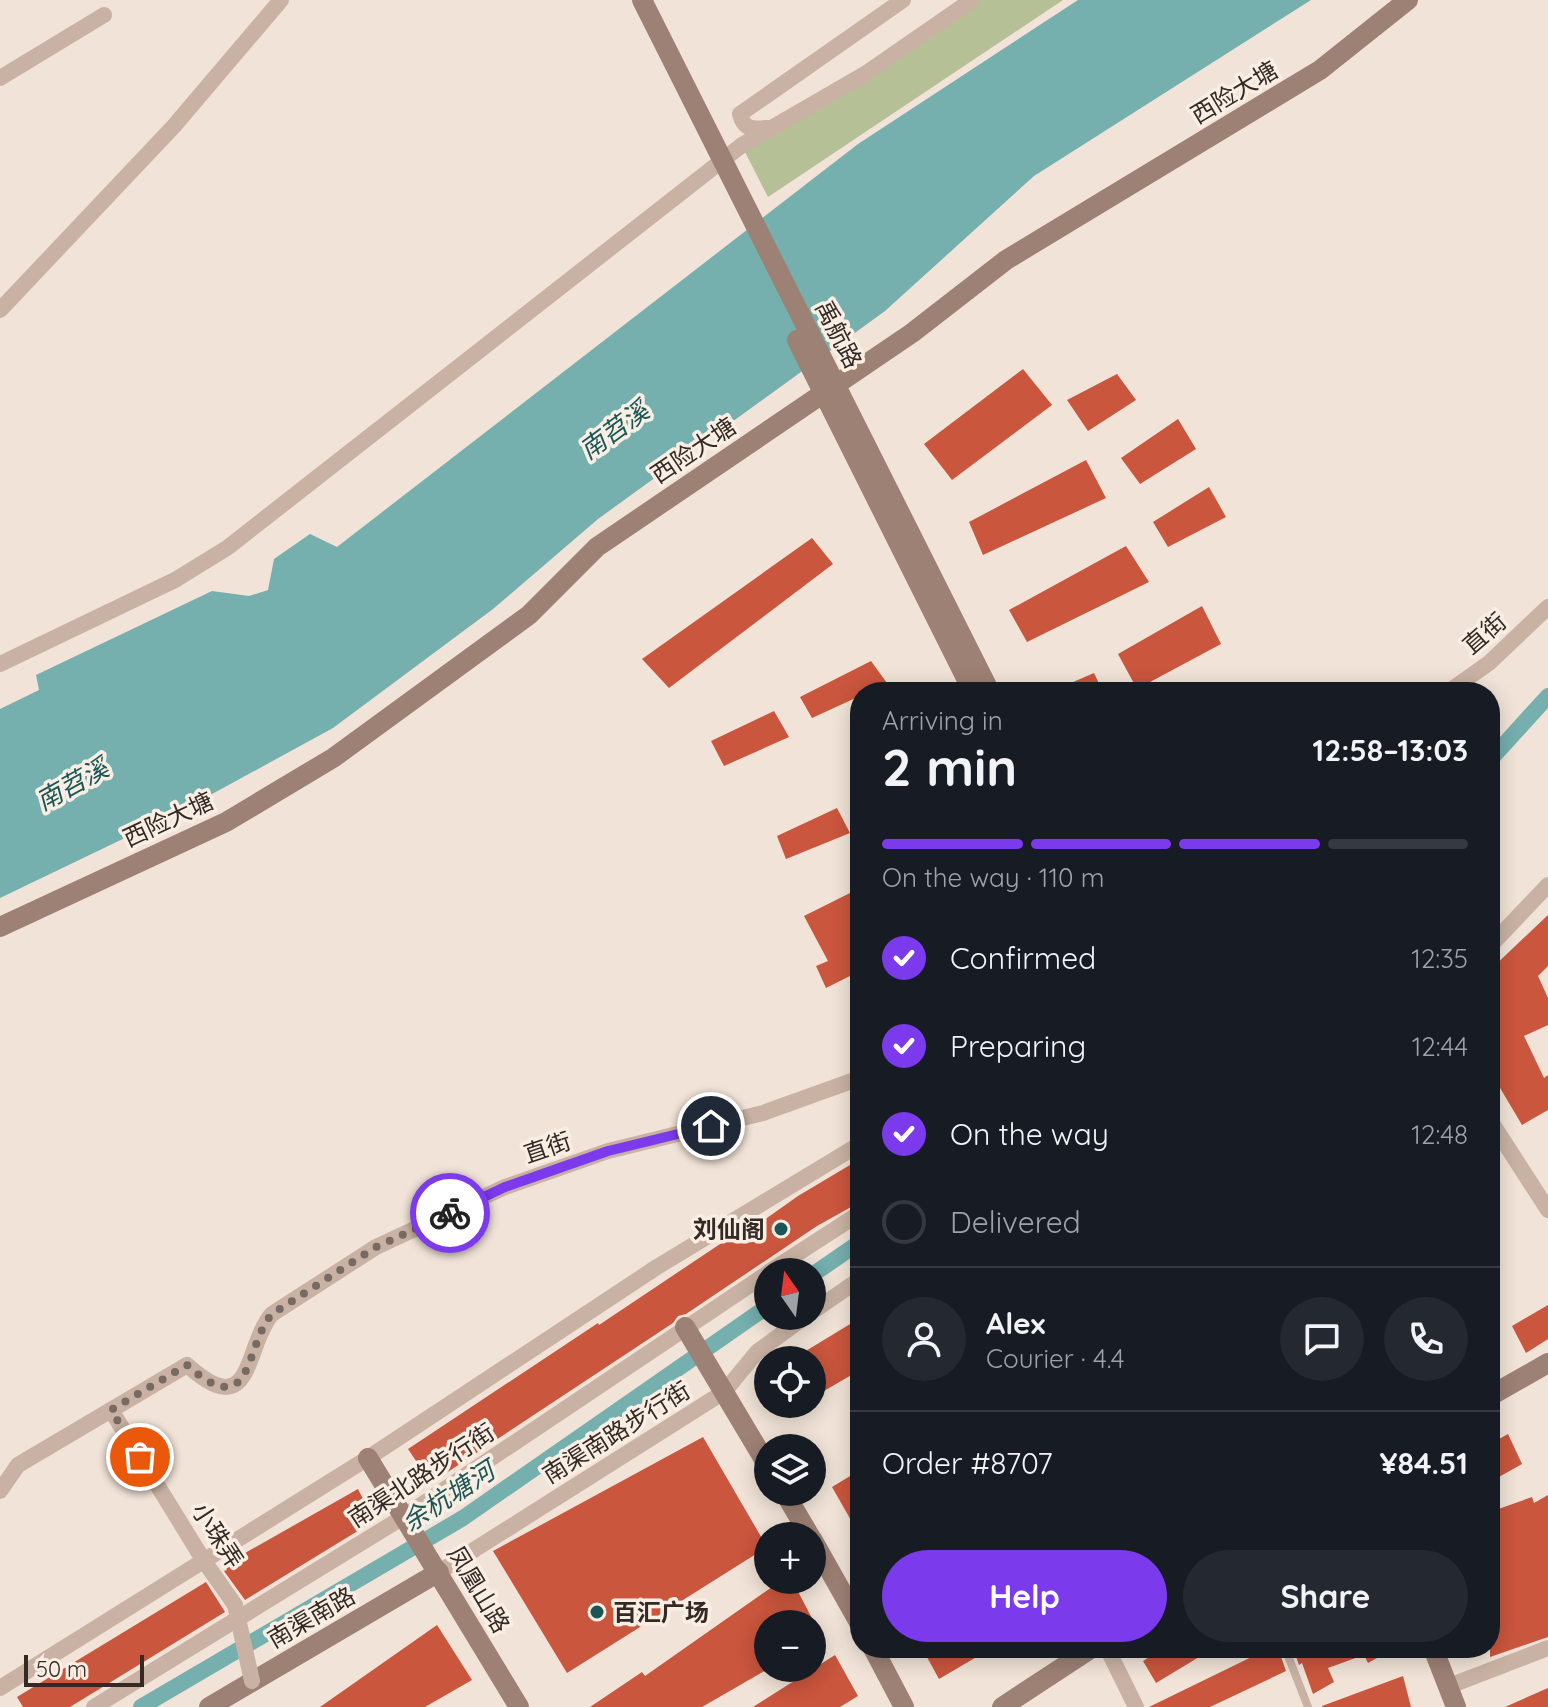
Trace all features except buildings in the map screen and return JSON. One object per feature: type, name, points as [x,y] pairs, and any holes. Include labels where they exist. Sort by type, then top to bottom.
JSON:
[{"type":"street","points":[[0,310],[174,126],[281,0]]},
{"type":"street","points":[[627,0],[968,682]]},
{"type":"street","name":"禹航路","points":[[642,0],[985,682]]},
{"type":"street","points":[[772,128],[749,129],[743,124],[740,114],[903,0]]},
{"type":"street","points":[[0,664],[175,580],[227,548],[742,145],[865,74],[972,0]]},
{"type":"street","name":"西险大塘","points":[[0,927],[226,822],[333,758],[529,615],[597,547],[912,333],[1006,260],[1320,70],[1408,0]]},
{"type":"street","points":[[0,78],[104,15]]},
{"type":"street","name":"直街","points":[[1462,682],[1489,663],[1548,607]]},
{"type":"street","points":[[1500,935],[1548,885]]},
{"type":"street","name":"直街","points":[[111,1410],[187,1365],[218,1386],[227,1387],[237,1382],[251,1363],[263,1325],[272,1314],[376,1247],[505,1187],[608,1151],[763,1113],[850,1082]]},
{"type":"street","points":[[1500,1136],[1548,1210]]},
{"type":"street","points":[[0,1688],[368,1458],[657,1267],[850,1150]]},
{"type":"street","name":"南渠北路步行街","points":[[790,1258],[850,1219]]},
{"type":"street","name":"南渠北路步行街","points":[[94,1707],[409,1522],[754,1281]]},
{"type":"street","points":[[826,1302],[850,1286]]},
{"type":"street","points":[[685,1327],[754,1443]]},
{"type":"street","name":"南渠南路步行街","points":[[439,1572],[722,1389],[757,1352],[787,1330]]},
{"type":"street","points":[[1500,1390],[1548,1363]]},
{"type":"street","points":[[0,1491],[18,1465],[111,1410]]},
{"type":"street","name":"小珠弄","points":[[111,1410],[204,1561],[235,1605],[252,1681]]},
{"type":"street","name":"凤凰山路","points":[[368,1458],[519,1707]]},
{"type":"street","points":[[826,1564],[850,1606]]},
{"type":"street","name":"南渠南路","points":[[209,1707],[439,1572]]},
{"type":"street","points":[[1457,1683],[1548,1648]]},
{"type":"street","points":[[878,1658],[904,1707]]},
{"type":"street","points":[[1009,1705],[1077,1658]]},
{"type":"street","points":[[1112,1658],[1136,1707]]},
{"type":"street","points":[[1437,1658],[1456,1707]]},
{"type":"street","points":[[1448,1658],[1466,1707]]},
{"type":"lane","points":[[1289,1658],[1308,1707]]},
{"type":"green space","points":[[977,0],[1063,0],[768,197],[744,150]]},
{"type":"water","name":"南苕溪","points":[[1078,0],[1311,0],[1034,176],[885,311],[598,519],[493,609],[333,728],[181,811],[0,898],[0,709],[39,690],[36,675],[212,591],[249,596],[268,590],[274,559],[310,534],[337,547],[858,144]]},
{"type":"waterway","name":"余杭塘河","points":[[1500,749],[1548,696]]},
{"type":"waterway","name":"余杭塘河","points":[[826,1265],[850,1249]]},
{"type":"waterway","name":"余杭塘河","points":[[141,1707],[463,1518],[754,1316]]},
{"type":"way so far","points":[[140,1457],[111,1410],[187,1365],[196,1374],[218,1386],[227,1387],[237,1382],[246,1374],[263,1325],[272,1314],[376,1247],[450,1213]]},
{"type":"place","name":"刘仙阁","points":[[781,1229]]},
{"type":"place","name":"百汇广场","points":[[597,1612]]},
{"type":"route","points":[[450,1213],[505,1187],[608,1151],[711,1126]]}]
